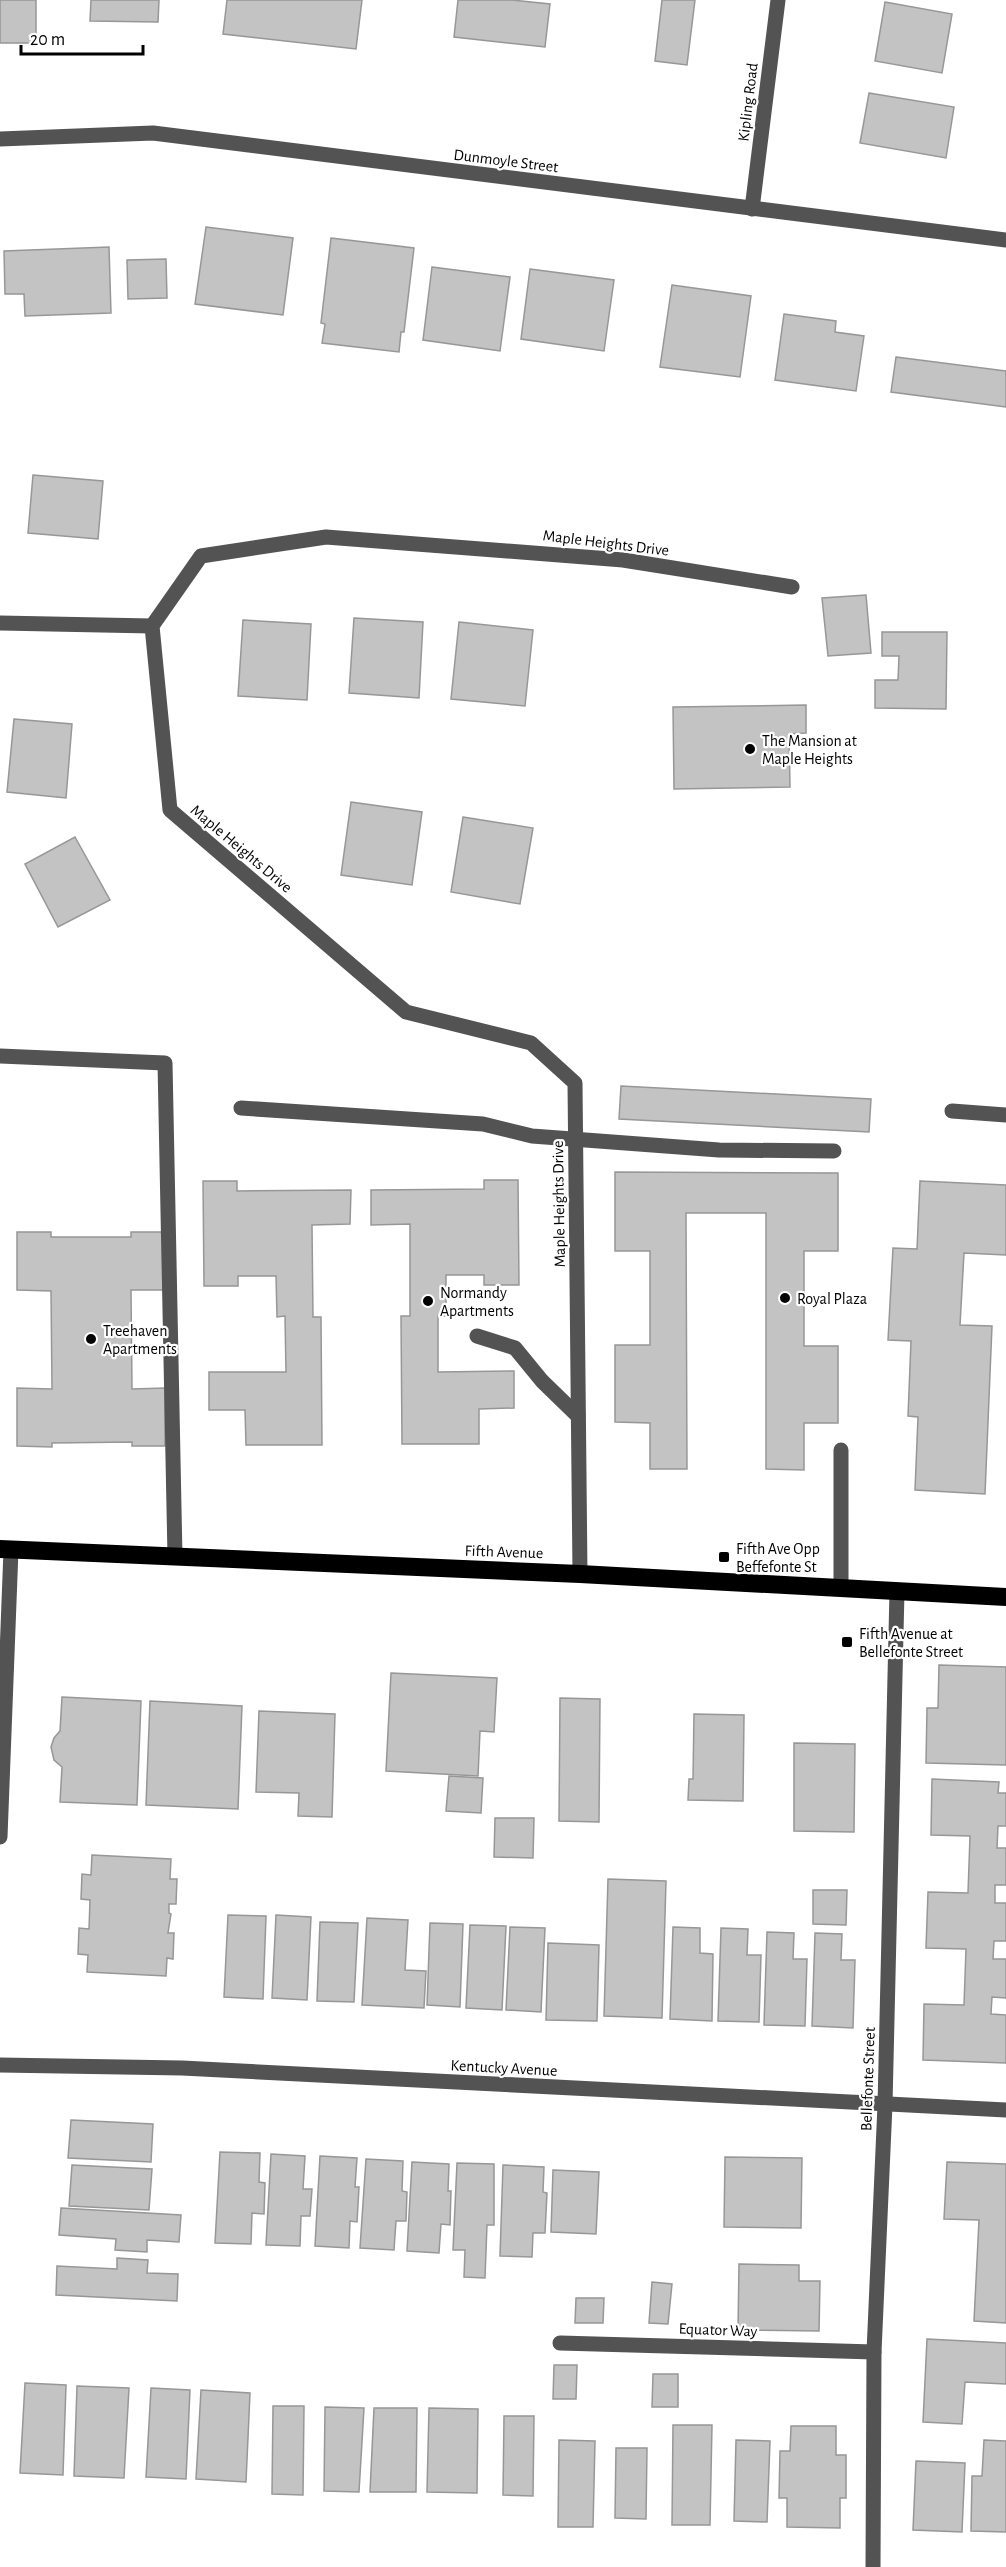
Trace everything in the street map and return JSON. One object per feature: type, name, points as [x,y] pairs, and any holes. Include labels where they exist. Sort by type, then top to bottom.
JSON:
[{"type":"highway","name":"Fifth Avenue","points":[[6,1550],[580,1574],[1006,1597]]},
{"type":"street","name":"Kipling Road","points":[[752,209],[778,0]]},
{"type":"street","name":"Dunmoyle Street","points":[[0,138],[153,133],[1006,240]]},
{"type":"street","name":"Maple Heights Drive","points":[[580,1574],[575,1083],[531,1043],[406,1012],[170,810],[152,626],[201,556],[326,537],[623,560],[792,587]]},
{"type":"street","points":[[0,623],[152,626]]},
{"type":"street","points":[[0,1056],[165,1063],[175,1557]]},
{"type":"street","points":[[241,1108],[483,1124],[532,1136],[718,1150],[834,1151]]},
{"type":"street","points":[[952,1111],[1006,1115]]},
{"type":"street","points":[[477,1336],[515,1348],[542,1381],[578,1416]]},
{"type":"street","points":[[841,1450],[841,1587]]},
{"type":"street","points":[[0,1837],[6,1550]]},
{"type":"street","name":"Bellefonte Street","points":[[873,2567],[874,2352],[885,2105],[897,1591]]},
{"type":"street","name":"Kentucky Avenue","points":[[0,2065],[182,2068],[1006,2110]]},
{"type":"street","name":"Equator Way","points":[[560,2343],[874,2352]]},
{"type":"building","points":[[0,0],[36,0],[36,43],[0,43]]},
{"type":"building","points":[[91,0],[159,0],[158,22],[90,21]]},
{"type":"building","points":[[227,0],[362,0],[356,49],[223,34]]},
{"type":"building","points":[[458,0],[512,0],[550,4],[545,47],[454,37]]},
{"type":"building","points":[[662,0],[695,0],[687,65],[655,61]]},
{"type":"building","points":[[885,2],[952,14],[942,73],[875,61]]},
{"type":"building","points":[[869,93],[954,107],[946,158],[860,143]]},
{"type":"building","points":[[206,227],[293,238],[283,315],[195,304]]},
{"type":"building","points":[[331,238],[414,248],[404,332],[401,332],[399,352],[322,343],[325,324],[321,323]]},
{"type":"building","points":[[109,247],[111,313],[25,316],[24,294],[5,294],[4,251]]},
{"type":"building","points":[[166,259],[167,298],[128,299],[127,260]]},
{"type":"building","points":[[432,267],[510,277],[500,351],[423,340]]},
{"type":"building","points":[[530,269],[614,280],[604,351],[521,339]]},
{"type":"building","points":[[672,285],[751,296],[740,377],[660,367]]},
{"type":"building","points":[[784,314],[836,321],[835,332],[864,336],[856,391],[775,380]]},
{"type":"building","points":[[896,357],[1006,371],[1006,407],[891,392]]},
{"type":"building","points":[[33,475],[103,481],[98,539],[28,533]]},
{"type":"building","points":[[866,595],[871,653],[828,656],[822,598]]},
{"type":"building","points":[[354,618],[423,622],[419,698],[349,693]]},
{"type":"building","points":[[243,620],[311,624],[307,700],[238,696]]},
{"type":"building","points":[[459,622],[533,630],[525,706],[451,699]]},
{"type":"building","points":[[882,632],[947,632],[946,709],[875,708],[875,680],[898,680],[899,656],[882,656]]},
{"type":"building","points":[[806,705],[806,733],[789,734],[790,787],[674,789],[673,707]]},
{"type":"building","points":[[14,719],[72,724],[66,798],[7,792]]},
{"type":"building","points":[[351,802],[422,812],[412,885],[341,875]]},
{"type":"building","points":[[463,817],[533,828],[520,904],[451,892]]},
{"type":"building","points":[[75,837],[110,900],[58,927],[25,864]]},
{"type":"building","points":[[621,1086],[871,1099],[869,1132],[619,1119]]},
{"type":"building","name":"Royal Plaza","points":[[615,1172],[838,1173],[838,1251],[804,1251],[804,1346],[838,1346],[838,1423],[804,1423],[804,1470],[766,1469],[766,1213],[686,1213],[687,1469],[650,1469],[650,1423],[615,1422],[615,1345],[650,1345],[650,1251],[615,1251]]},
{"type":"building","name":"Normandy Apartments","points":[[484,1180],[518,1180],[519,1285],[484,1285],[484,1275],[446,1275],[446,1316],[438,1316],[438,1372],[514,1371],[514,1408],[479,1409],[479,1444],[402,1444],[401,1316],[410,1316],[410,1224],[371,1225],[371,1190],[484,1189]]},
{"type":"building","points":[[203,1181],[237,1181],[237,1191],[351,1190],[350,1224],[312,1225],[313,1317],[321,1317],[322,1445],[246,1445],[245,1410],[209,1410],[209,1372],[286,1372],[285,1316],[277,1317],[276,1276],[238,1276],[238,1286],[204,1286]]},
{"type":"building","points":[[920,1181],[1006,1185],[1006,1255],[964,1253],[960,1325],[992,1326],[985,1494],[915,1490],[918,1417],[908,1416],[911,1341],[888,1340],[893,1248],[917,1249]]},
{"type":"building","name":"Treehaven Apartments","points":[[17,1232],[51,1232],[51,1237],[131,1237],[131,1232],[165,1232],[165,1290],[131,1290],[132,1389],[165,1388],[165,1446],[132,1446],[132,1442],[52,1443],[52,1447],[17,1446],[17,1388],[52,1389],[51,1291],[17,1290]]},
{"type":"building","points":[[939,1665],[1006,1667],[1006,1765],[926,1763],[927,1708],[938,1708]]},
{"type":"building","points":[[391,1673],[497,1678],[494,1732],[480,1731],[478,1776],[386,1771]]},
{"type":"building","points":[[62,1697],[141,1701],[137,1805],[60,1802],[62,1767],[54,1760],[51,1747],[60,1731]]},
{"type":"building","points":[[560,1698],[600,1699],[599,1822],[559,1821]]},
{"type":"building","points":[[150,1701],[242,1706],[238,1809],[146,1805]]},
{"type":"building","points":[[259,1711],[335,1714],[332,1817],[298,1816],[299,1793],[256,1792]]},
{"type":"building","points":[[694,1714],[744,1715],[743,1801],[688,1800],[689,1779],[693,1779]]},
{"type":"building","points":[[794,1743],[855,1744],[854,1832],[794,1831]]},
{"type":"building","points":[[449,1776],[483,1778],[481,1813],[446,1811]]},
{"type":"building","points":[[932,1779],[999,1782],[998,1793],[1006,1793],[1006,1826],[998,1826],[997,1848],[1006,1848],[1006,1885],[995,1885],[995,1903],[1006,1903],[1006,1941],[994,1941],[993,1959],[1006,1959],[1006,1998],[992,1997],[991,2014],[1006,2015],[1006,2063],[923,2060],[924,2004],[964,2005],[966,1949],[926,1948],[928,1892],[968,1893],[970,1836],[931,1835]]},
{"type":"building","points":[[495,1818],[534,1818],[533,1858],[494,1857]]},
{"type":"building","points":[[92,1855],[171,1859],[170,1879],[177,1879],[176,1904],[169,1904],[171,1914],[168,1933],[174,1933],[173,1959],[167,1958],[166,1976],[87,1972],[88,1955],[78,1954],[79,1928],[89,1929],[90,1900],[81,1899],[82,1874],[91,1875]]},
{"type":"building","points":[[608,1879],[666,1881],[662,2018],[604,2016]]},
{"type":"building","points":[[813,1890],[847,1890],[846,1925],[813,1924]]},
{"type":"building","points":[[228,1915],[266,1916],[263,1999],[224,1997]]},
{"type":"building","points":[[276,1915],[311,1917],[307,2000],[272,1998]]},
{"type":"building","points":[[367,1918],[408,1920],[405,1970],[426,1971],[424,2008],[362,2005]]},
{"type":"building","points":[[320,1922],[358,1923],[354,2002],[317,2001]]},
{"type":"building","points":[[430,1923],[463,1924],[460,2007],[427,2005]]},
{"type":"building","points":[[470,1925],[506,1926],[502,2010],[466,2008]]},
{"type":"building","points":[[510,1927],[545,1928],[541,2012],[506,2010]]},
{"type":"building","points":[[673,1927],[700,1928],[700,1953],[713,1954],[712,2021],[670,2019]]},
{"type":"building","points":[[721,1928],[748,1929],[747,1955],[761,1955],[759,2022],[718,2021]]},
{"type":"building","points":[[767,1932],[794,1933],[793,1959],[807,1959],[805,2026],[764,2025]]},
{"type":"building","points":[[815,1933],[842,1934],[841,1960],[855,1960],[853,2028],[812,2026]]},
{"type":"building","points":[[548,1943],[599,1945],[597,2021],[546,2020]]},
{"type":"building","points":[[71,2120],[153,2124],[151,2162],[68,2158]]},
{"type":"building","points":[[220,2152],[260,2153],[259,2182],[265,2183],[264,2214],[252,2213],[251,2244],[215,2243]]},
{"type":"building","points":[[271,2154],[305,2156],[303,2189],[312,2189],[310,2216],[301,2216],[300,2246],[266,2245]]},
{"type":"building","points":[[320,2156],[357,2158],[355,2187],[359,2187],[357,2222],[350,2221],[349,2248],[315,2246]]},
{"type":"building","points":[[725,2157],[802,2158],[801,2228],[724,2227]]},
{"type":"building","points":[[366,2159],[403,2161],[402,2191],[407,2192],[406,2221],[396,2221],[394,2250],[360,2248]]},
{"type":"building","points":[[412,2162],[449,2164],[450,2225],[441,2224],[439,2253],[407,2251]]},
{"type":"building","points":[[947,2162],[1006,2164],[1006,2323],[974,2321],[979,2220],[944,2219]]},
{"type":"building","points":[[457,2163],[494,2164],[494,2225],[487,2225],[485,2278],[464,2277],[465,2250],[453,2250]]},
{"type":"building","points":[[72,2165],[152,2169],[149,2210],[69,2206]]},
{"type":"building","points":[[503,2165],[544,2167],[543,2192],[547,2193],[545,2233],[533,2233],[532,2257],[500,2256]]},
{"type":"building","points":[[553,2170],[599,2172],[596,2234],[551,2232]]},
{"type":"building","points":[[61,2208],[181,2215],[179,2242],[147,2240],[147,2252],[115,2250],[116,2239],[59,2235]]},
{"type":"building","points":[[117,2258],[148,2260],[147,2273],[178,2274],[177,2301],[56,2295],[57,2266],[117,2269]]},
{"type":"building","points":[[739,2264],[799,2265],[799,2281],[820,2281],[819,2331],[738,2330]]},
{"type":"building","points":[[652,2282],[672,2284],[668,2324],[649,2323]]},
{"type":"building","points":[[576,2298],[604,2298],[603,2323],[575,2323]]},
{"type":"building","points":[[927,2339],[1006,2343],[1006,2384],[965,2382],[962,2424],[923,2422]]},
{"type":"building","points":[[554,2365],[577,2365],[576,2399],[553,2399]]},
{"type":"building","points":[[653,2374],[678,2374],[678,2407],[652,2407]]},
{"type":"building","points":[[25,2383],[66,2385],[63,2475],[20,2473]]},
{"type":"building","points":[[77,2386],[129,2388],[124,2478],[74,2476]]},
{"type":"building","points":[[151,2388],[190,2390],[186,2479],[146,2477]]},
{"type":"building","points":[[201,2390],[250,2393],[246,2482],[196,2479]]},
{"type":"building","points":[[273,2406],[304,2406],[303,2495],[272,2494]]},
{"type":"building","points":[[325,2407],[364,2408],[359,2492],[324,2491]]},
{"type":"building","points":[[374,2408],[417,2408],[416,2492],[370,2492]]},
{"type":"building","points":[[429,2408],[478,2409],[477,2493],[427,2492]]},
{"type":"building","points":[[504,2416],[534,2416],[533,2496],[503,2495]]},
{"type":"building","points":[[673,2425],[712,2425],[710,2525],[672,2525]]},
{"type":"building","points":[[791,2426],[836,2426],[836,2455],[846,2455],[846,2498],[840,2498],[840,2528],[787,2527],[787,2498],[779,2498],[780,2451],[790,2451]]},
{"type":"building","points":[[559,2440],[595,2441],[593,2527],[558,2527]]},
{"type":"building","points":[[736,2440],[770,2441],[767,2522],[734,2521]]},
{"type":"building","points":[[984,2440],[1006,2441],[1006,2532],[971,2531],[972,2476],[982,2476]]},
{"type":"building","points":[[616,2448],[647,2448],[646,2519],[615,2518]]},
{"type":"building","points":[[916,2461],[965,2463],[962,2532],[913,2530]]},
{"type":"place","name":"The Mansion at Maple Heights","points":[[750,749]]},
{"type":"place","name":"Royal Plaza","points":[[785,1298]]},
{"type":"place","name":"Normandy Apartments","points":[[428,1301]]},
{"type":"place","name":"Treehaven Apartments","points":[[91,1339]]},
{"type":"place","name":"Fifth Ave Opp Beffefonte St","points":[[724,1557]]},
{"type":"place","name":"Fifth Avenue at Bellefonte Street","points":[[847,1642]]}]
